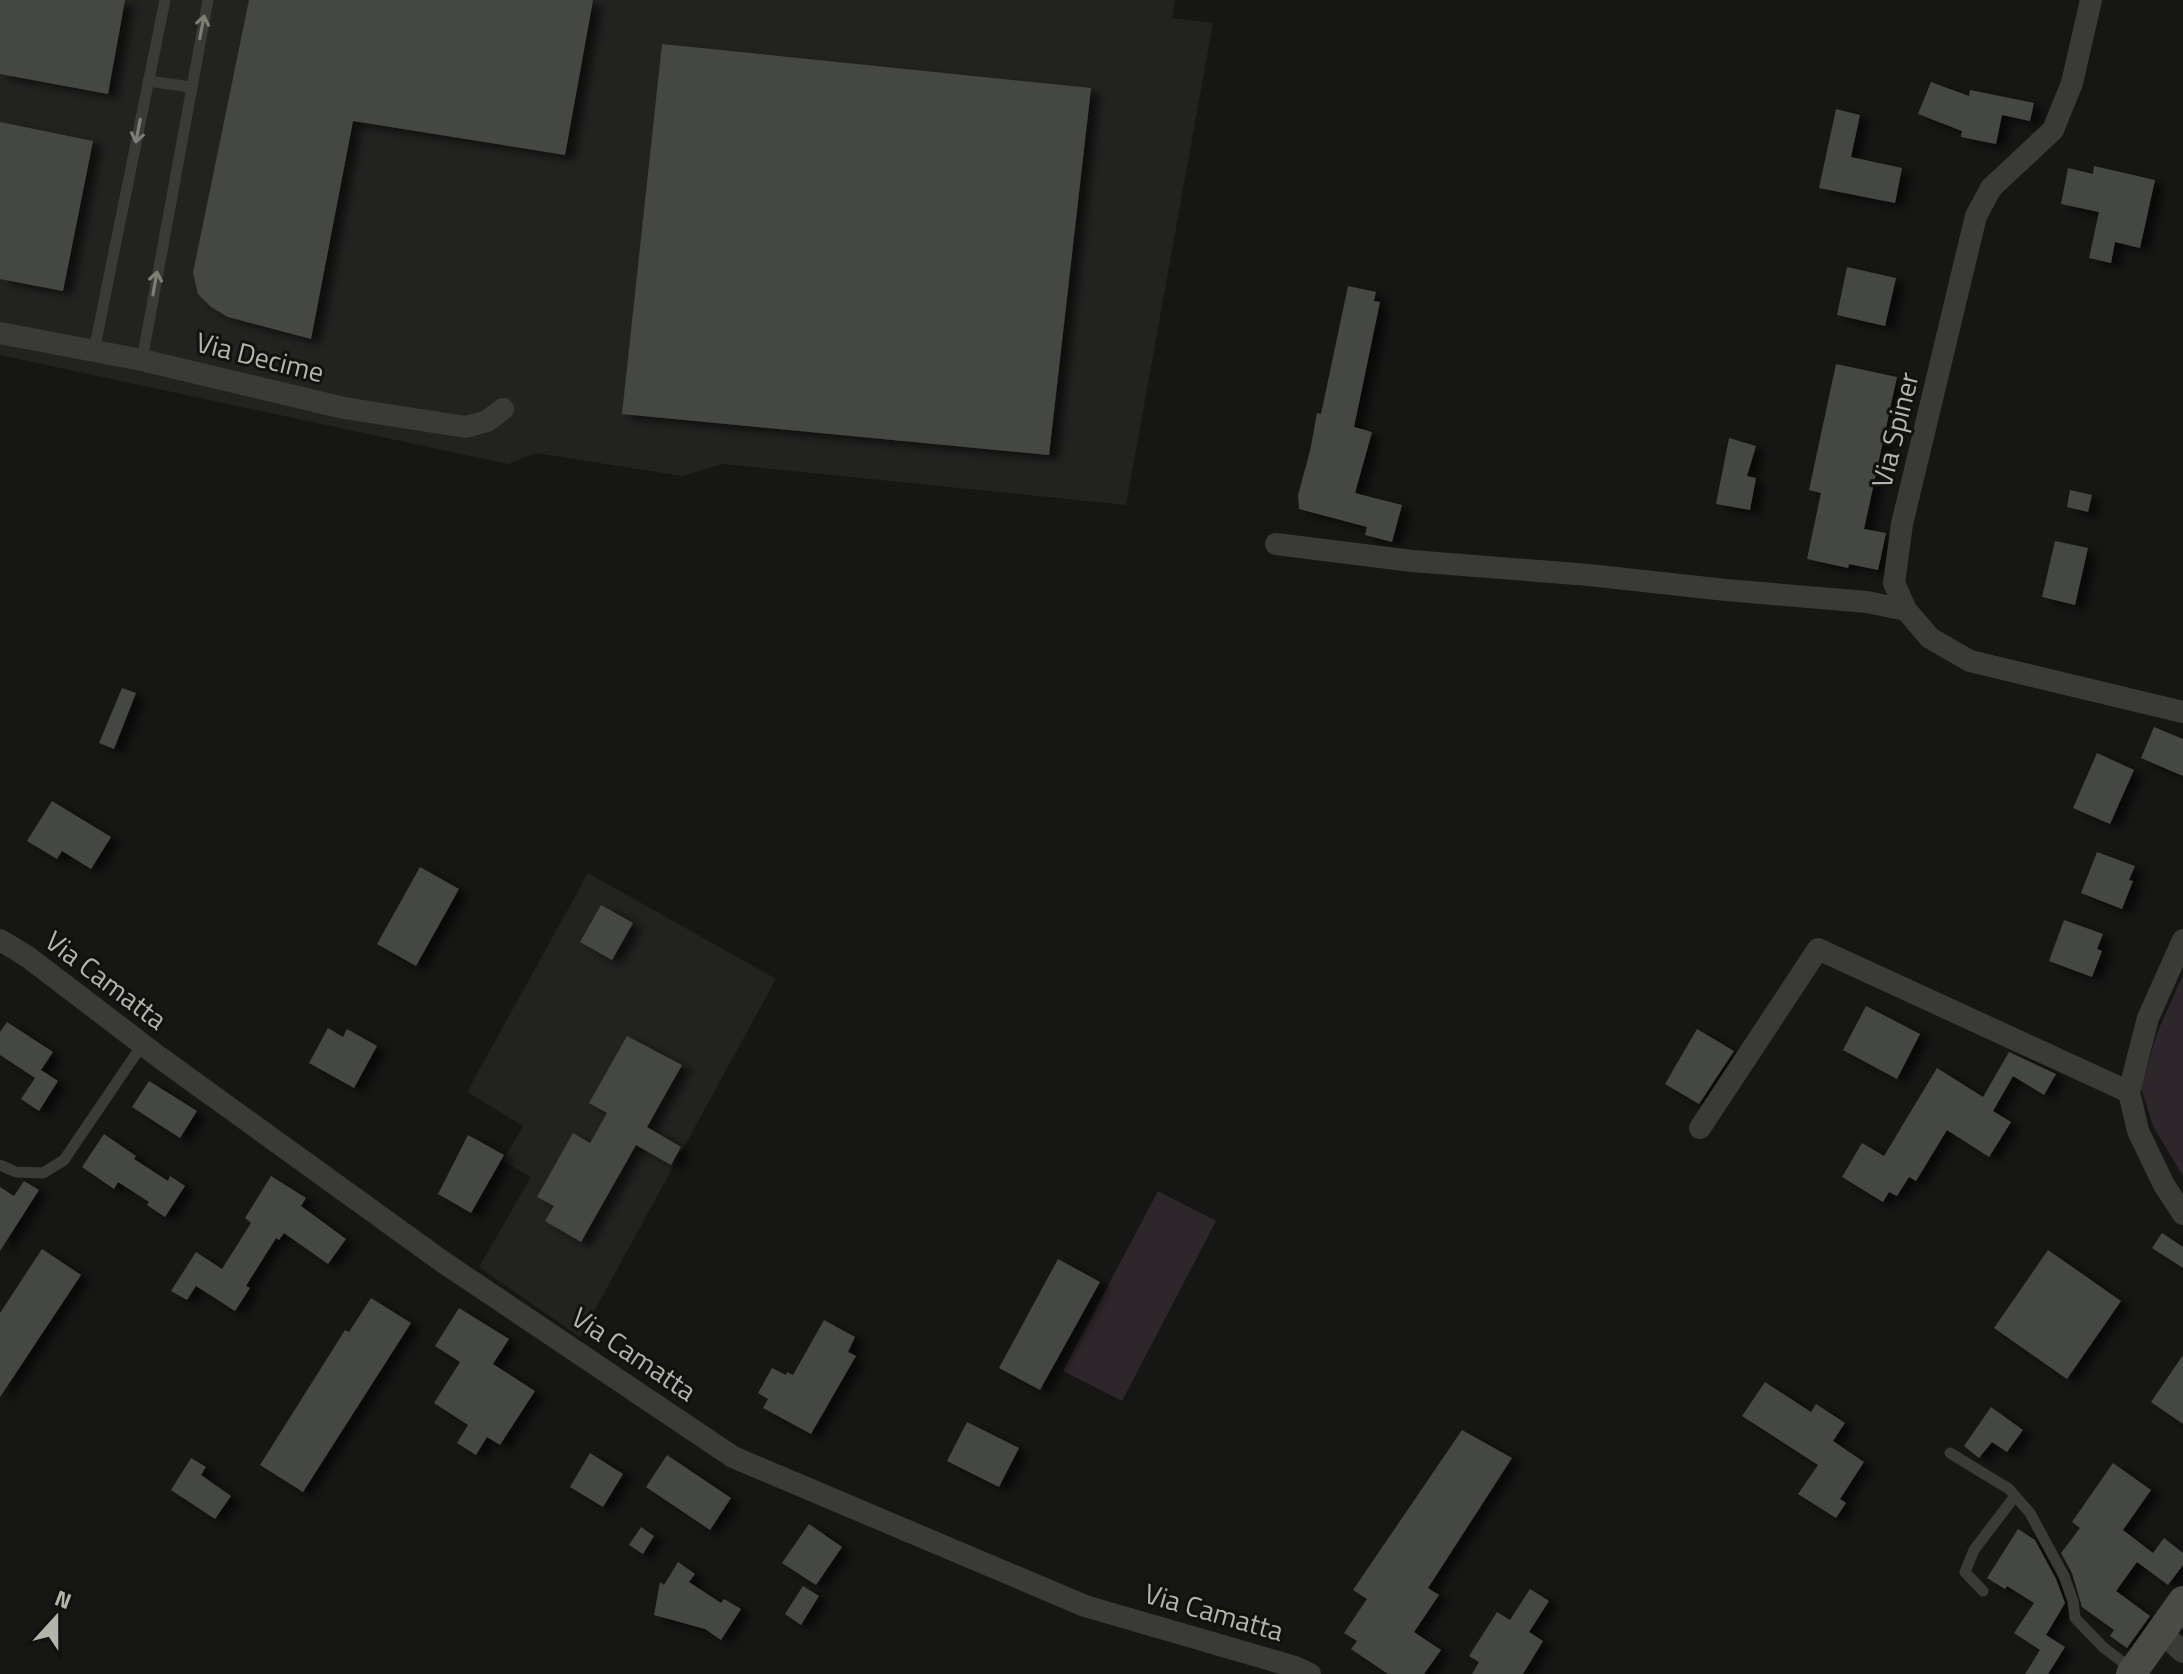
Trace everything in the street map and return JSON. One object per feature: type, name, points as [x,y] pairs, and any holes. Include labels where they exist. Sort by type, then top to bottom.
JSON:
[{"type":"main road","points":[[2132,1672],[2172,1642],[2183,1601]]},
{"type":"street","name":"Via Spiner","points":[[2091,0],[2072,83],[2053,130],[1991,188],[1976,216],[1902,524],[1894,583],[1906,610],[1930,638],[1970,661],[2183,712]]},
{"type":"street","name":"Via Decime","points":[[0,333],[142,360],[344,408],[466,427],[487,421],[503,409]]},
{"type":"street","points":[[1276,544],[1412,561],[1867,602],[1906,610]]},
{"type":"street","name":"Via Camatta","points":[[0,940],[28,957],[142,1045],[443,1262],[733,1457],[1085,1606],[1310,1674]]},
{"type":"street","points":[[2183,940],[2148,1018],[2129,1092],[2138,1131],[2164,1185],[2183,1214]]},
{"type":"street","points":[[1700,1128],[1818,949],[2129,1092]]},
{"type":"lane","points":[[94,351],[165,0]]},
{"type":"lane","points":[[142,360],[208,0]]},
{"type":"lane","points":[[148,81],[191,87]]},
{"type":"lane","points":[[0,1165],[16,1172],[43,1173],[64,1160],[142,1045]]},
{"type":"lane","points":[[1950,1453],[2009,1489],[2030,1513],[2054,1555],[2073,1601],[2075,1618],[2132,1672]]},
{"type":"lane","points":[[1983,1591],[1965,1572],[1974,1550],[2015,1496]]},
{"type":"shaded area","points":[[0,0],[1175,0],[1172,18],[1213,23],[1126,505],[723,464],[682,476],[536,453],[508,464],[0,355]]},
{"type":"shaded area","points":[[588,873],[776,979],[580,1337],[479,1267],[531,1177],[503,1161],[523,1126],[467,1092]]},
{"type":"shaded area","points":[[2183,975],[2183,1176],[2153,1126],[2141,1088],[2157,1033]]},
{"type":"shaded area","points":[[1158,1191],[1216,1221],[1122,1401],[1063,1371]]},
{"type":"building","points":[[0,0],[125,0],[108,94],[0,74]]},
{"type":"building","points":[[249,0],[593,0],[565,155],[353,121],[311,339],[228,317],[211,307],[198,294],[193,273]]},
{"type":"building","points":[[662,44],[1091,88],[1049,455],[622,414]]},
{"type":"building","points":[[1931,82],[1969,96],[1970,90],[2034,103],[2030,121],[2002,115],[1996,144],[1961,137],[1962,131],[1918,114]]},
{"type":"building","points":[[1836,109],[1860,115],[1851,157],[1902,168],[1895,203],[1819,188]]},
{"type":"building","points":[[0,122],[93,141],[63,291],[0,279]]},
{"type":"building","points":[[2094,166],[2155,180],[2140,248],[2115,242],[2111,263],[2089,258],[2099,212],[2061,204],[2068,168],[2093,174]]},
{"type":"building","points":[[1847,267],[1896,278],[1885,326],[1837,315]]},
{"type":"building","points":[[1348,286],[1376,292],[1374,301],[1380,302],[1354,427],[1372,432],[1355,493],[1402,505],[1392,542],[1365,535],[1367,527],[1299,509],[1298,495],[1317,413],[1321,414]]},
{"type":"building","points":[[1836,364],[1897,377],[1864,529],[1886,533],[1878,570],[1849,564],[1848,568],[1807,559],[1821,493],[1809,490]]},
{"type":"building","points":[[1729,438],[1756,446],[1747,476],[1756,478],[1750,510],[1716,504]]},
{"type":"building","points":[[2070,490],[2092,495],[2088,512],[2067,507]]},
{"type":"building","points":[[2055,541],[2088,548],[2075,605],[2042,597]]},
{"type":"building","points":[[122,688],[136,693],[114,749],[99,743]]},
{"type":"building","points":[[2154,727],[2183,739],[2183,776],[2141,758]]},
{"type":"building","points":[[2097,753],[2134,770],[2110,824],[2073,808]]},
{"type":"building","points":[[52,801],[111,837],[91,869],[62,851],[57,859],[27,841]]},
{"type":"building","points":[[2097,852],[2135,866],[2129,880],[2133,881],[2122,909],[2081,893]]},
{"type":"building","points":[[420,867],[459,889],[416,966],[377,944]]},
{"type":"building","points":[[601,905],[633,923],[612,960],[580,942]]},
{"type":"building","points":[[2064,920],[2103,934],[2097,949],[2102,951],[2092,977],[2049,961]]},
{"type":"building","points":[[1866,1006],[1920,1034],[1897,1079],[1843,1050]]},
{"type":"building","points":[[7,1022],[53,1052],[41,1070],[58,1081],[39,1111],[21,1099],[35,1078],[0,1055],[0,1032]]},
{"type":"building","points":[[328,1028],[343,1037],[347,1029],[377,1046],[354,1088],[309,1063]]},
{"type":"building","points":[[1697,1029],[1734,1051],[1699,1104],[1665,1084]]},
{"type":"building","points":[[627,1036],[682,1065],[647,1127],[681,1147],[671,1165],[636,1145],[581,1242],[545,1221],[554,1206],[537,1197],[573,1133],[590,1143],[607,1113],[589,1103]]},
{"type":"building","points":[[2009,1052],[2056,1074],[2044,1095],[2013,1076],[1993,1111],[2011,1122],[1989,1157],[1947,1130],[1916,1181],[1909,1177],[1897,1196],[1889,1192],[1883,1202],[1842,1177],[1862,1143],[1884,1156],[1937,1068],[1983,1097]]},
{"type":"building","points":[[149,1081],[197,1111],[180,1138],[132,1107]]},
{"type":"building","points":[[104,1134],[168,1181],[170,1176],[185,1186],[165,1217],[147,1205],[149,1202],[118,1182],[114,1189],[82,1167]]},
{"type":"building","points":[[468,1135],[504,1155],[471,1213],[438,1194]]},
{"type":"building","points":[[271,1176],[306,1198],[301,1206],[346,1239],[328,1264],[284,1233],[279,1240],[276,1238],[246,1286],[250,1288],[235,1311],[196,1286],[187,1300],[171,1291],[196,1252],[222,1269],[251,1223],[245,1218]]},
{"type":"building","points":[[24,1181],[39,1190],[0,1251],[0,1187],[14,1196]]},
{"type":"building","points":[[2162,1233],[2183,1247],[2183,1268],[2152,1248]]},
{"type":"building","points":[[42,1249],[81,1275],[0,1397],[0,1313]]},
{"type":"building","points":[[2048,1250],[2121,1301],[2067,1379],[1994,1328]]},
{"type":"building","points":[[1058,1259],[1100,1282],[1040,1390],[999,1368]]},
{"type":"building","points":[[371,1298],[411,1323],[303,1492],[260,1465],[345,1330],[349,1332]]},
{"type":"building","points":[[459,1308],[509,1339],[493,1364],[535,1391],[500,1445],[487,1437],[476,1455],[457,1443],[468,1425],[434,1403],[460,1362],[435,1346]]},
{"type":"building","points":[[824,1320],[855,1337],[848,1352],[856,1356],[811,1434],[763,1408],[768,1399],[758,1393],[772,1368],[793,1375]]},
{"type":"building","points":[[2183,1355],[2183,1424],[2151,1402]]},
{"type":"building","points":[[1765,1382],[1811,1412],[1816,1404],[1845,1423],[1833,1441],[1864,1462],[1840,1499],[1846,1503],[1836,1518],[1798,1494],[1818,1465],[1742,1416]]},
{"type":"building","points":[[1991,1407],[2023,1430],[2007,1452],[1992,1442],[1979,1458],[1964,1446]]},
{"type":"building","points":[[967,1422],[1019,1448],[999,1487],[947,1461]]},
{"type":"building","points":[[1462,1430],[1512,1458],[1428,1588],[1439,1595],[1414,1632],[1441,1650],[1424,1674],[1388,1674],[1351,1649],[1357,1641],[1344,1633],[1367,1599],[1353,1590]]},
{"type":"building","points":[[590,1453],[623,1474],[603,1507],[570,1487]]},
{"type":"building","points":[[667,1455],[731,1498],[710,1530],[646,1487]]},
{"type":"building","points":[[191,1458],[206,1467],[201,1475],[231,1496],[215,1519],[171,1490]]},
{"type":"building","points":[[2113,1463],[2151,1490],[2123,1530],[2153,1553],[2164,1538],[2183,1553],[2183,1565],[2168,1585],[2137,1562],[2116,1591],[2150,1616],[2127,1648],[2110,1636],[2114,1630],[2082,1607],[2072,1573],[2061,1553],[2080,1528],[2072,1522]]},
{"type":"building","points":[[809,1524],[842,1547],[816,1585],[782,1563]]},
{"type":"building","points":[[641,1527],[654,1536],[643,1554],[629,1545]]},
{"type":"building","points":[[2018,1529],[2035,1540],[2065,1603],[2046,1635],[2065,1647],[2048,1674],[2025,1674],[2040,1650],[2014,1633],[2034,1603],[1987,1578]]},
{"type":"building","points":[[678,1562],[695,1574],[689,1582],[721,1603],[724,1599],[741,1609],[721,1640],[705,1629],[654,1615],[660,1582],[664,1585]]},
{"type":"building","points":[[803,1586],[819,1596],[801,1625],[785,1614]]},
{"type":"building","points":[[1530,1589],[1549,1601],[1529,1632],[1543,1641],[1523,1674],[1472,1674],[1479,1662],[1469,1656],[1497,1612],[1510,1620]]}]
